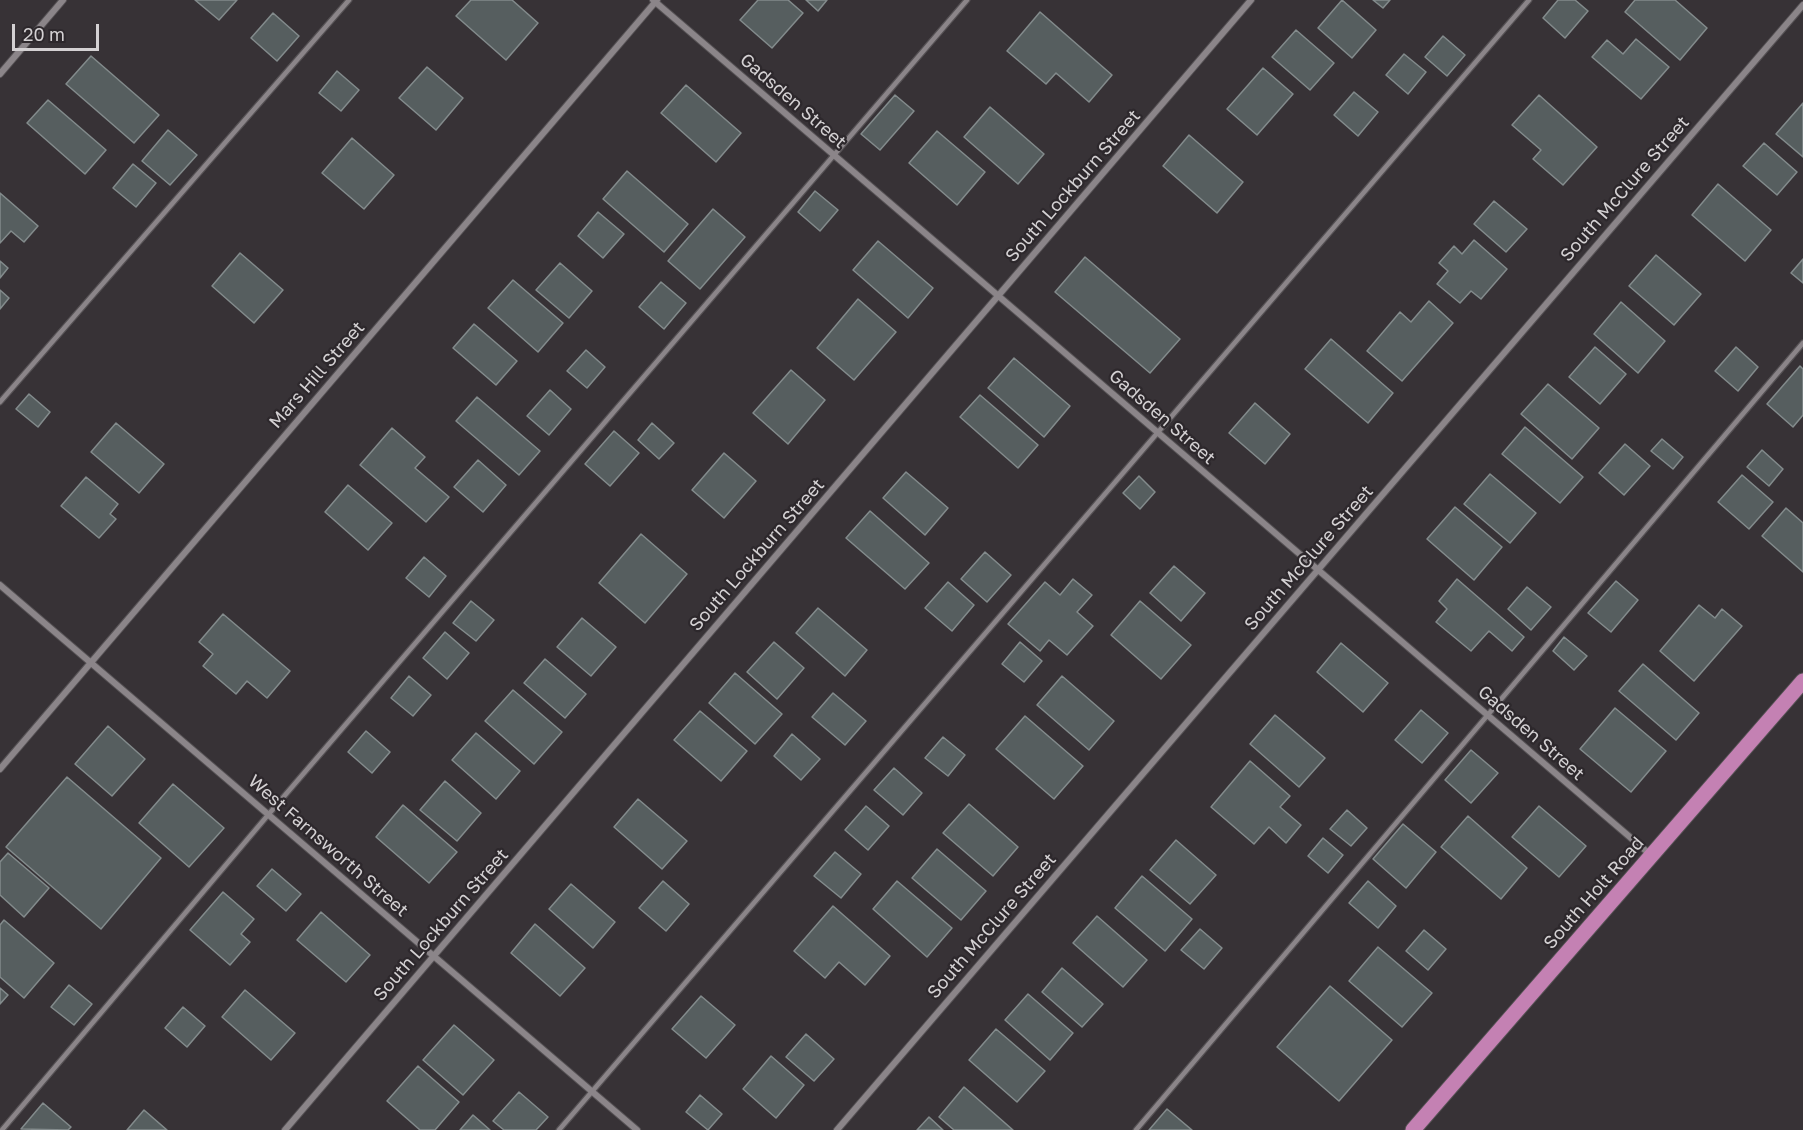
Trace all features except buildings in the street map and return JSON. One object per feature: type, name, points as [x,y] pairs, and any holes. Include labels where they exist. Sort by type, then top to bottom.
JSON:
[{"type":"main road","name":"South Holt Road","points":[[1413,1130],[1803,681]]},
{"type":"street","points":[[0,74],[63,0]]},
{"type":"street","name":"South Lockburn Street","points":[[285,1130],[1251,0]]},
{"type":"street","name":"Gadsden Street","points":[[655,1],[1652,856]]},
{"type":"street","name":"Mars Hill Street","points":[[0,769],[655,1]]},
{"type":"street","name":"South McClure Street","points":[[837,1130],[1803,5]]},
{"type":"street","name":"West Farnsworth Street","points":[[0,585],[637,1130]]},
{"type":"lane","points":[[0,402],[349,0]]},
{"type":"lane","points":[[2,1130],[268,814],[967,0]]},
{"type":"lane","points":[[559,1130],[1529,0]]},
{"type":"lane","points":[[1136,1130],[1803,343]]}]
